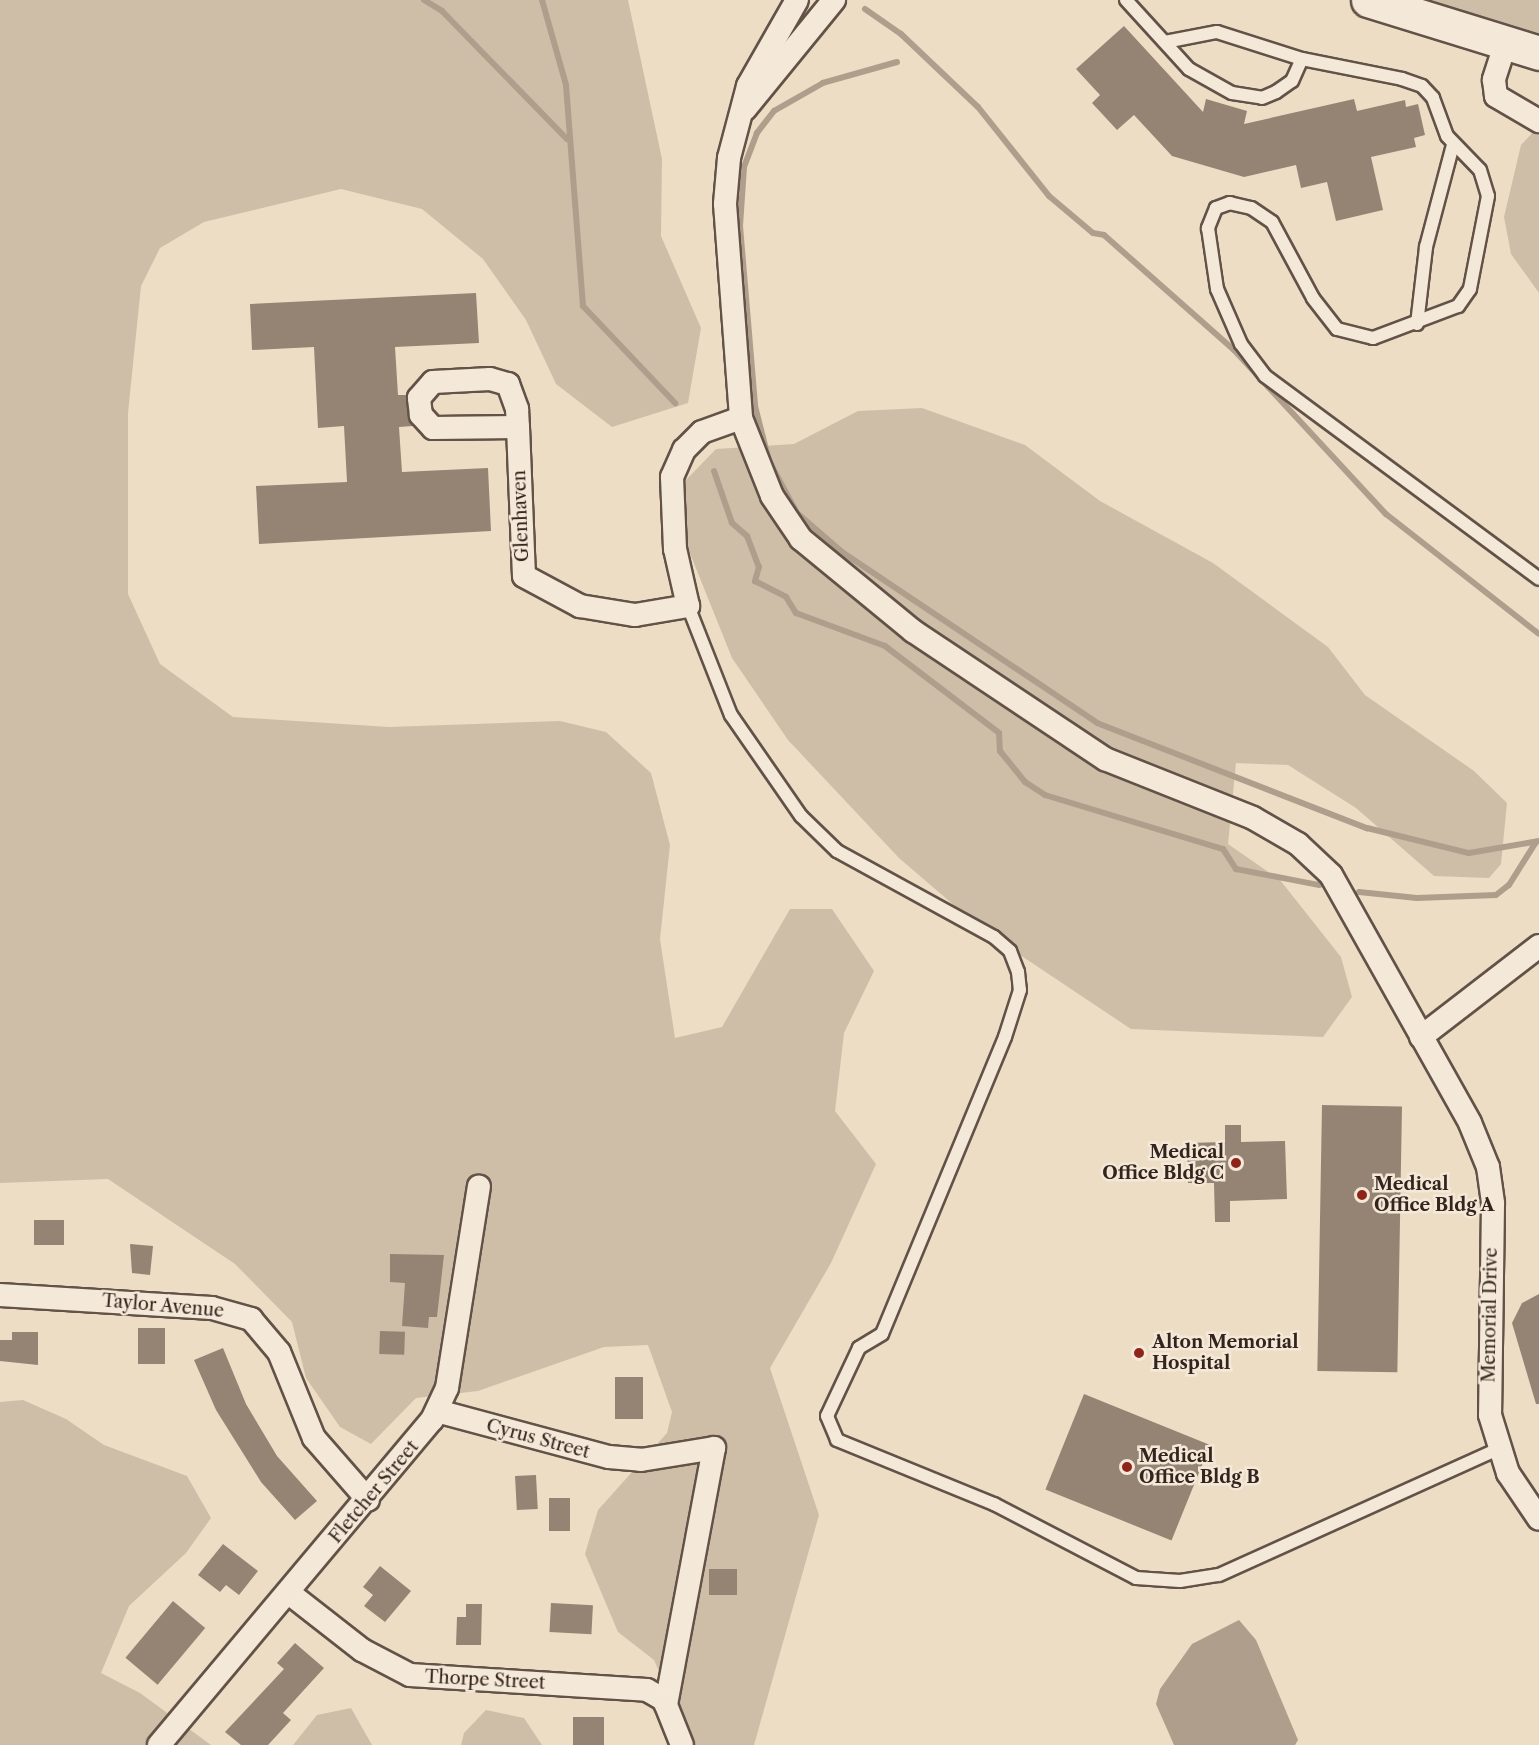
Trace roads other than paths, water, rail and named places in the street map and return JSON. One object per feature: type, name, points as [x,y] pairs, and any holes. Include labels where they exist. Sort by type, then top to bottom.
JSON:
[{"type":"main road","points":[[1368,0],[1539,52]]},
{"type":"street","name":"Memorial Drive","points":[[796,0],[748,87],[745,109],[729,158],[724,204],[741,418],[772,496],[801,539],[854,586],[1105,759],[1253,818],[1298,844],[1331,875],[1459,1106],[1488,1167],[1493,1204],[1487,1372],[1498,1449],[1539,1519]]},
{"type":"street","points":[[745,109],[815,30],[834,0]]},
{"type":"street","points":[[1506,42],[1494,80],[1496,96],[1539,121]]},
{"type":"street","points":[[688,606],[675,549],[672,477],[684,450],[702,432],[741,418]]},
{"type":"street","name":"Glenhaven","points":[[518,427],[524,576],[600,612],[635,615],[688,606]]},
{"type":"street","points":[[1421,1037],[1539,946]]},
{"type":"street","name":"Fletcher Street","points":[[159,1745],[368,1500],[437,1411],[457,1336],[479,1187]]},
{"type":"street","name":"Taylor Avenue","points":[[0,1295],[212,1308],[251,1319],[279,1352],[314,1437],[368,1500]]},
{"type":"street","name":"Cyrus Street","points":[[437,1411],[569,1449],[640,1460],[714,1449],[666,1705]]},
{"type":"street","name":"Thorpe Street","points":[[289,1593],[363,1650],[410,1674],[647,1690],[666,1705]]},
{"type":"street","points":[[666,1705],[682,1745]]},
{"type":"lane","points":[[1126,0],[1211,86],[1262,98],[1292,81],[1302,59]]},
{"type":"lane","points":[[1165,42],[1217,32],[1302,59],[1422,86],[1453,145],[1480,170],[1488,196],[1470,289],[1458,306],[1417,324],[1373,338],[1337,329],[1313,298],[1272,222],[1251,208],[1230,203],[1210,217],[1210,252],[1221,298],[1240,344],[1265,375],[1539,579]]},
{"type":"lane","points":[[1417,324],[1426,248],[1453,145]]},
{"type":"lane","points":[[688,606],[731,715],[801,816],[837,851],[994,937],[1010,951],[1018,972],[1020,990],[1005,1037],[882,1334],[859,1348],[826,1416],[837,1440],[994,1504],[1136,1578],[1180,1581],[1219,1575],[1498,1449]]},
{"type":"waterway","points":[[424,0],[442,11],[567,139]]},
{"type":"waterway","points":[[542,0],[566,85],[583,306],[675,403]]},
{"type":"waterway","points":[[865,9],[901,34],[978,107],[1049,196],[1093,233],[1104,235],[1234,350],[1386,514],[1539,634]]},
{"type":"waterway","points":[[897,62],[823,83],[774,111],[757,133],[744,167],[740,226],[755,406],[769,461],[797,513],[842,552],[1097,723],[1367,828],[1469,853],[1539,841]]},
{"type":"waterway","points":[[714,471],[732,523],[747,536],[759,567],[755,581],[786,597],[796,613],[885,646],[999,733],[1000,751],[1025,782],[1045,795],[1223,849],[1236,869],[1319,885]]},
{"type":"waterway","points":[[1359,892],[1417,898],[1496,895],[1509,885],[1536,842]]},
{"type":"place","name":"Medical Office Bldg C","points":[[1236,1163]]},
{"type":"place","name":"Medical Office Bldg A","points":[[1362,1195]]},
{"type":"place","name":"Alton Memorial Hospital","points":[[1139,1353]]},
{"type":"place","name":"Medical Office Bldg B","points":[[1127,1467]]}]
